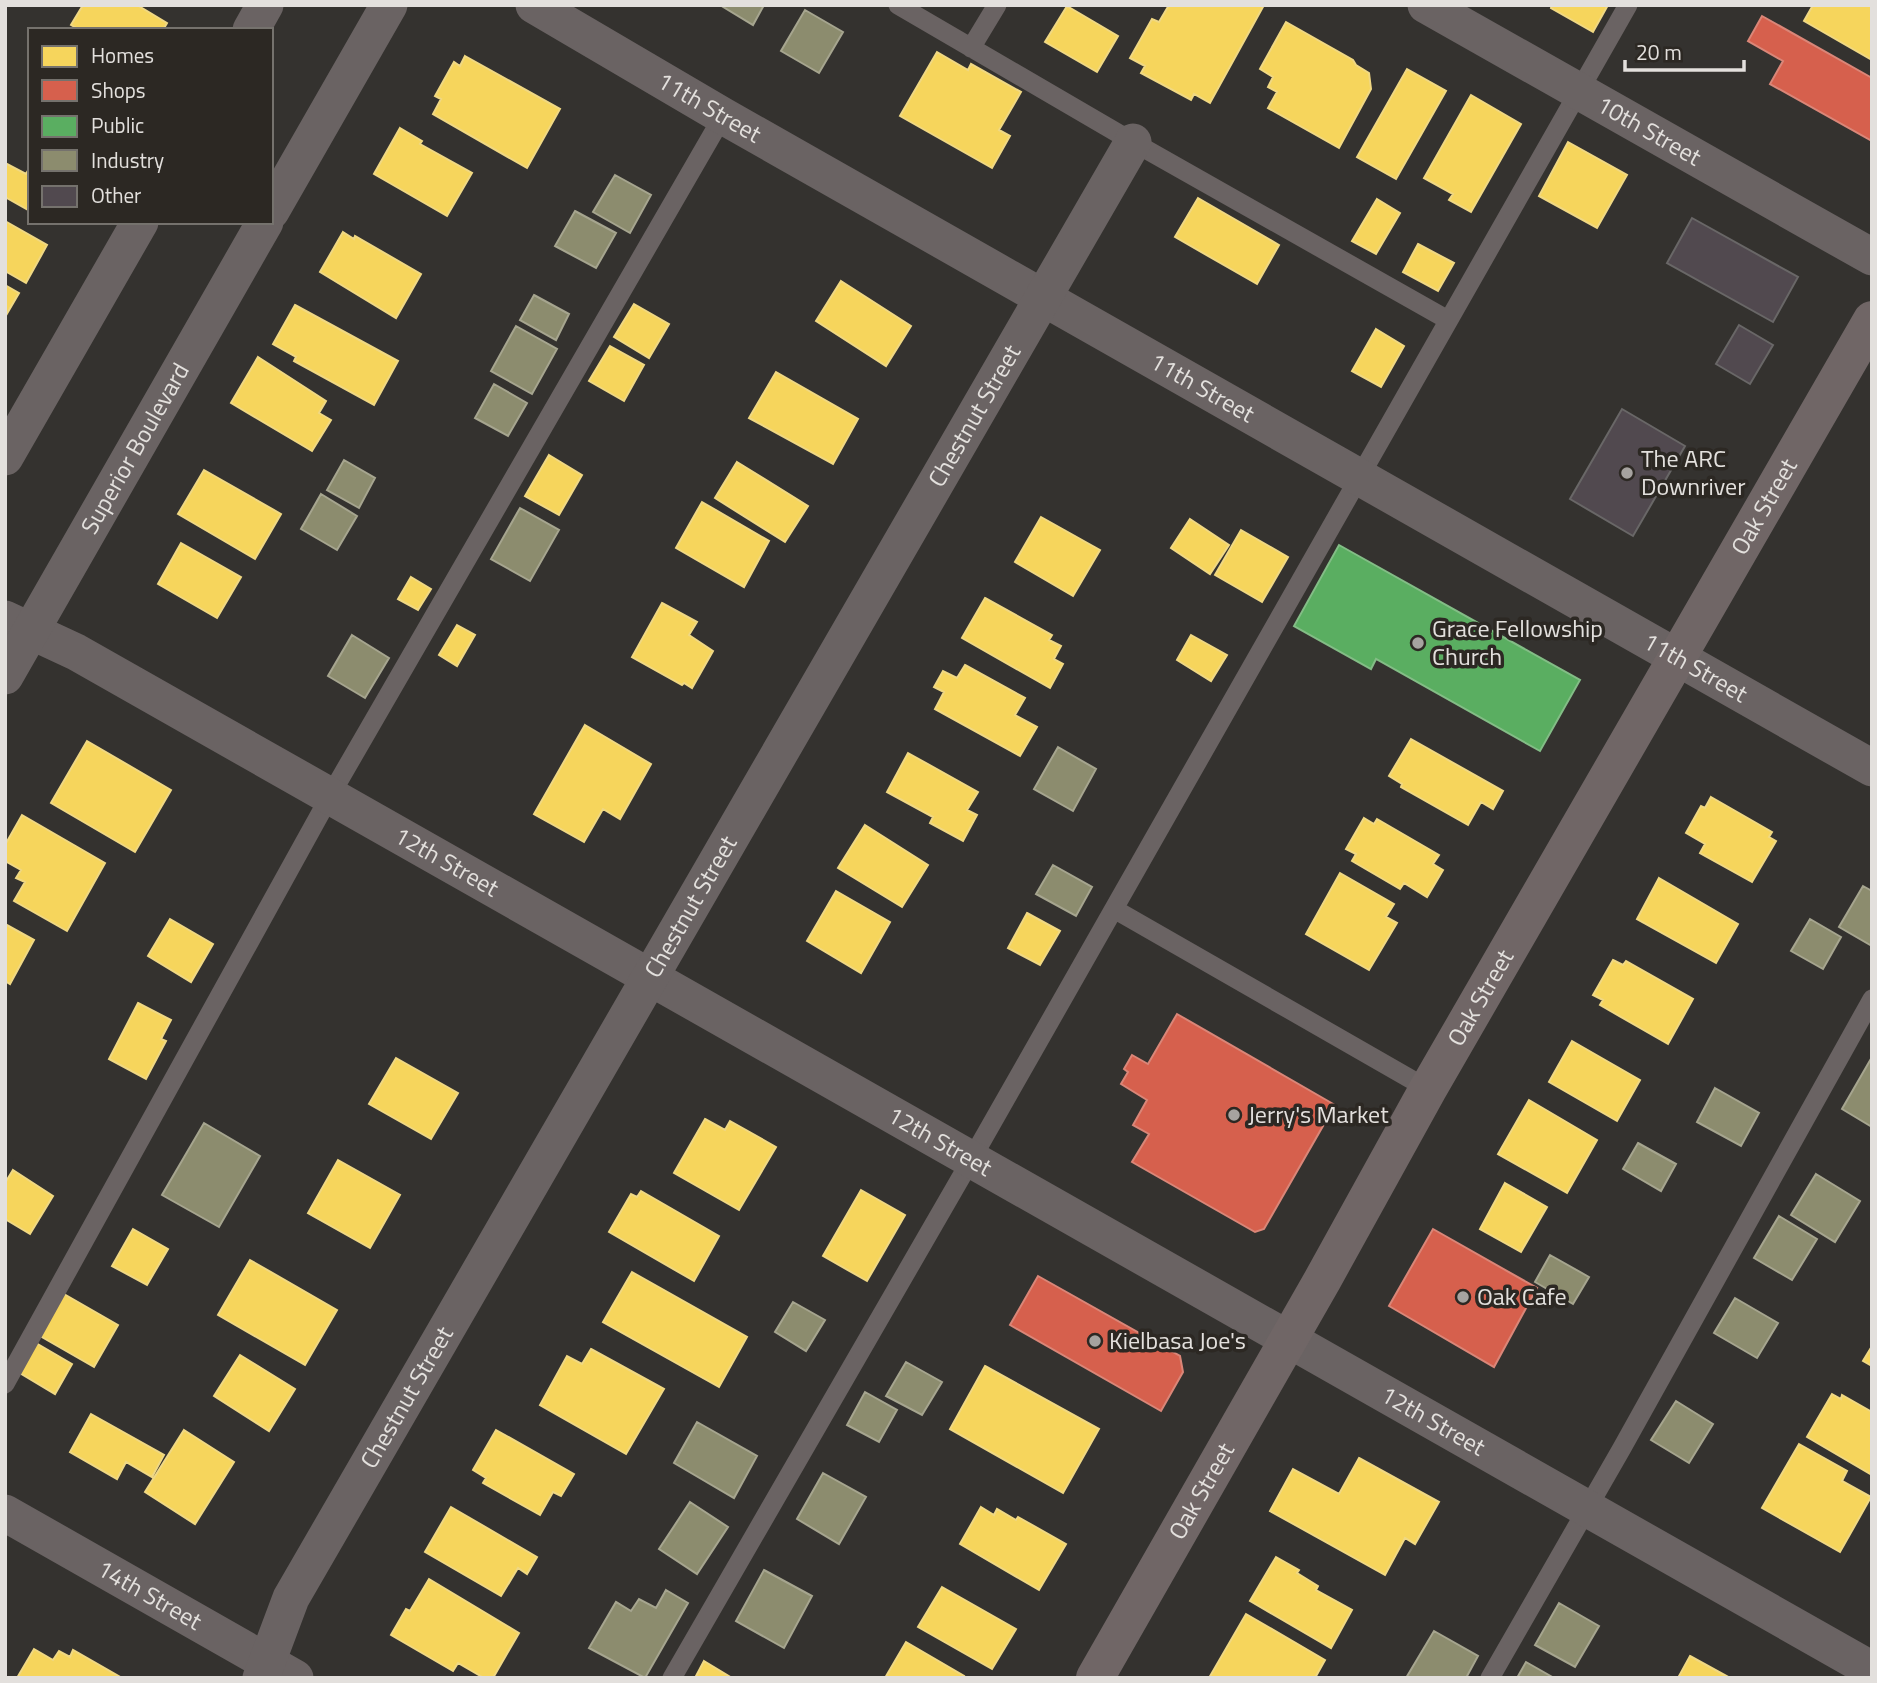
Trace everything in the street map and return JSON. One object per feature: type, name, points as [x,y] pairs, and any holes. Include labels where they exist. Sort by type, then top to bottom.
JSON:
[{"type":"street","points":[[252,28],[265,5]]},
{"type":"street","points":[[273,208],[389,5]]},
{"type":"street","name":"11th Street","points":[[534,5],[723,116],[1872,768]]},
{"type":"street","name":"10th Street","points":[[1426,5],[1872,257]]},
{"type":"street","name":"Chestnut Street","points":[[275,1672],[290,1598],[1133,142]]},
{"type":"street","points":[[5,457],[140,224]]},
{"type":"street","name":"Superior Boulevard","points":[[5,676],[18,625],[264,224]]},
{"type":"street","name":"Oak Street","points":[[1095,1678],[1428,1090],[1872,320]]},
{"type":"street","name":"12th Street","points":[[18,625],[76,652],[1872,1670]]},
{"type":"street","name":"14th Street","points":[[5,1513],[275,1672]]},
{"type":"lane","points":[[898,5],[1448,320]]},
{"type":"lane","points":[[971,48],[997,5]]},
{"type":"lane","points":[[672,1678],[971,1160],[1628,5]]},
{"type":"lane","points":[[5,1384],[330,796],[723,116]]},
{"type":"lane","points":[[1114,909],[1428,1090]]},
{"type":"lane","points":[[1490,1678],[1588,1509],[1872,999]]},
{"type":"building: Homes","points":[[83,5],[137,5],[167,23],[164,28],[76,28],[71,25]]},
{"type":"building: Homes","points":[[1169,5],[1264,5],[1210,103],[1194,94],[1191,100],[1141,73],[1145,66],[1130,58],[1152,19],[1159,22]]},
{"type":"building: Homes","points":[[1552,5],[1608,5],[1593,32],[1551,8]]},
{"type":"building: Homes","points":[[1813,5],[1872,5],[1872,60],[1804,21]]},
{"type":"building: Homes","points":[[1067,6],[1118,36],[1097,72],[1045,42]]},
{"type":"building: Homes","points":[[1286,22],[1353,60],[1369,73],[1371,89],[1339,148],[1268,108],[1277,92],[1268,87],[1273,77],[1260,69]]},
{"type":"building: Homes","points":[[937,52],[968,70],[971,64],[1021,92],[999,130],[1010,136],[992,168],[900,116]]},
{"type":"building: Homes","points":[[465,56],[560,109],[527,168],[433,114],[441,99],[435,96],[454,62],[460,66]]},
{"type":"building: Homes","points":[[1407,69],[1446,91],[1396,179],[1357,157]]},
{"type":"building: Homes","points":[[1471,95],[1521,124],[1471,212],[1449,200],[1453,194],[1424,178]]},
{"type":"building: Homes","points":[[400,128],[422,141],[420,144],[472,173],[447,216],[374,174]]},
{"type":"building: Homes","points":[[1568,142],[1627,175],[1597,228],[1539,196]]},
{"type":"building: Homes","points":[[5,163],[26,174],[28,170],[28,210],[5,197]]},
{"type":"building: Homes","points":[[1198,198],[1279,245],[1257,284],[1175,237]]},
{"type":"building: Homes","points":[[1377,199],[1400,213],[1376,254],[1352,241]]},
{"type":"building: Homes","points":[[5,221],[47,245],[26,283],[5,271]]},
{"type":"building: Homes","points":[[343,232],[354,239],[355,236],[421,274],[396,318],[320,272]]},
{"type":"building: Homes","points":[[1418,244],[1454,263],[1438,291],[1403,272]]},
{"type":"building: Homes","points":[[841,281],[911,326],[886,366],[816,321]]},
{"type":"building: Homes","points":[[5,285],[19,293],[5,317]]},
{"type":"building: Homes","points":[[634,304],[669,324],[649,358],[614,337]]},
{"type":"building: Homes","points":[[295,305],[398,361],[374,405],[294,361],[296,357],[273,344]]},
{"type":"building: Homes","points":[[1376,329],[1404,346],[1381,387],[1352,371]]},
{"type":"building: Homes","points":[[610,346],[644,365],[624,401],[589,381]]},
{"type":"building: Homes","points":[[258,357],[326,401],[319,413],[331,420],[312,451],[231,403]]},
{"type":"building: Homes","points":[[776,372],[858,419],[833,464],[749,418]]},
{"type":"building: Homes","points":[[549,455],[582,475],[559,515],[525,496]]},
{"type":"building: Homes","points":[[737,462],[808,506],[785,542],[715,498]]},
{"type":"building: Homes","points":[[204,470],[281,514],[255,559],[178,514]]},
{"type":"building: Homes","points":[[702,502],[769,541],[744,587],[676,548]]},
{"type":"building: Homes","points":[[1041,517],[1100,550],[1073,596],[1015,562]]},
{"type":"building: Homes","points":[[1190,519],[1229,545],[1210,574],[1171,548]]},
{"type":"building: Homes","points":[[1241,530],[1288,557],[1262,602],[1215,575]]},
{"type":"building: Homes","points":[[181,543],[241,577],[217,618],[158,584]]},
{"type":"building: Homes","points":[[411,577],[431,589],[418,610],[398,599]]},
{"type":"building: Homes","points":[[985,598],[1052,635],[1049,640],[1061,646],[1054,659],[1063,664],[1050,688],[962,638]]},
{"type":"building: Homes","points":[[662,603],[697,622],[689,635],[713,651],[692,688],[632,657]]},
{"type":"building: Homes","points":[[457,625],[475,635],[457,666],[439,655]]},
{"type":"building: Homes","points":[[1191,635],[1227,655],[1211,681],[1177,660]]},
{"type":"building: Homes","points":[[965,665],[1025,698],[1015,715],[1037,727],[1020,756],[935,709],[944,692],[934,687],[943,671],[957,678]]},
{"type":"building: Homes","points":[[585,725],[651,764],[620,819],[603,809],[584,842],[534,814]]},
{"type":"building: Homes","points":[[1411,739],[1503,791],[1493,809],[1481,802],[1468,825],[1401,787],[1402,784],[1389,776]]},
{"type":"building: Homes","points":[[87,741],[171,790],[135,852],[51,803]]},
{"type":"building: Homes","points":[[908,753],[978,792],[967,810],[977,815],[963,841],[930,823],[933,817],[887,792]]},
{"type":"building: Homes","points":[[1711,797],[1772,832],[1769,837],[1776,841],[1752,882],[1700,853],[1705,844],[1686,833],[1701,806],[1705,808]]},
{"type":"building: Homes","points":[[22,815],[105,863],[67,931],[14,901],[25,882],[16,878],[21,870],[5,861],[5,845]]},
{"type":"building: Homes","points":[[1364,818],[1374,824],[1377,819],[1439,855],[1433,864],[1443,870],[1427,897],[1404,883],[1400,889],[1352,861],[1356,854],[1346,849]]},
{"type":"building: Homes","points":[[865,825],[928,865],[902,907],[838,868]]},
{"type":"building: Homes","points":[[1340,873],[1394,904],[1386,917],[1397,923],[1369,970],[1306,934]]},
{"type":"building: Homes","points":[[1659,878],[1738,924],[1716,963],[1637,919]]},
{"type":"building: Homes","points":[[836,891],[890,922],[861,973],[807,941]]},
{"type":"building: Homes","points":[[1027,913],[1060,931],[1040,965],[1008,948]]},
{"type":"building: Homes","points":[[170,919],[213,944],[191,982],[148,956]]},
{"type":"building: Homes","points":[[5,924],[34,940],[10,984],[5,981]]},
{"type":"building: Homes","points":[[1613,960],[1623,965],[1626,961],[1693,999],[1668,1044],[1600,1005],[1603,1000],[1593,995]]},
{"type":"building: Homes","points":[[138,1003],[171,1020],[161,1039],[166,1041],[146,1079],[109,1059]]},
{"type":"building: Homes","points":[[1572,1041],[1640,1080],[1617,1121],[1549,1082]]},
{"type":"building: Homes","points":[[396,1058],[458,1093],[431,1139],[369,1104]]},
{"type":"building: Homes","points":[[1529,1100],[1597,1140],[1567,1193],[1498,1154]]},
{"type":"building: Homes","points":[[705,1119],[725,1130],[730,1121],[776,1147],[739,1210],[674,1173]]},
{"type":"building: Homes","points":[[338,1160],[400,1195],[370,1248],[308,1213]]},
{"type":"building: Homes","points":[[13,1170],[53,1196],[30,1234],[5,1219],[5,1183]]},
{"type":"building: Homes","points":[[1505,1183],[1547,1207],[1521,1252],[1480,1229]]},
{"type":"building: Homes","points":[[861,1190],[905,1215],[867,1281],[823,1256]]},
{"type":"building: Homes","points":[[641,1191],[719,1236],[694,1281],[609,1232],[631,1194],[637,1197]]},
{"type":"building: Homes","points":[[133,1229],[168,1249],[147,1285],[112,1266]]},
{"type":"building: Homes","points":[[250,1260],[337,1310],[305,1365],[218,1315]]},
{"type":"building: Homes","points":[[632,1272],[747,1337],[719,1387],[603,1322]]},
{"type":"building: Homes","points":[[64,1294],[118,1325],[94,1367],[40,1336]]},
{"type":"building: Homes","points":[[36,1343],[72,1364],[55,1394],[18,1372]]},
{"type":"building: Homes","points":[[1872,1346],[1872,1366],[1863,1361]]},
{"type":"building: Homes","points":[[591,1349],[664,1389],[626,1454],[540,1405],[567,1356],[582,1364]]},
{"type":"building: Homes","points":[[240,1355],[295,1389],[269,1431],[214,1396]]},
{"type":"building: Homes","points":[[985,1366],[1099,1429],[1063,1493],[950,1429]]},
{"type":"building: Homes","points":[[1832,1394],[1841,1399],[1842,1395],[1872,1412],[1872,1475],[1807,1437]]},
{"type":"building: Homes","points":[[91,1414],[164,1455],[152,1477],[126,1462],[117,1479],[70,1452]]},
{"type":"building: Homes","points":[[184,1430],[234,1462],[195,1524],[145,1492]]},
{"type":"building: Homes","points":[[496,1430],[574,1474],[561,1496],[553,1492],[540,1515],[483,1483],[486,1478],[473,1470]]},
{"type":"building: Homes","points":[[1799,1444],[1847,1471],[1842,1481],[1871,1497],[1840,1552],[1762,1508]]},
{"type":"building: Homes","points":[[1359,1458],[1439,1502],[1415,1544],[1405,1538],[1385,1575],[1270,1511],[1293,1469],[1339,1494]]},
{"type":"building: Homes","points":[[451,1507],[537,1557],[527,1574],[518,1568],[501,1596],[425,1552]]},
{"type":"building: Homes","points":[[981,1507],[994,1515],[997,1509],[1016,1520],[1018,1517],[1066,1544],[1039,1590],[960,1544]]},
{"type":"building: Homes","points":[[1276,1557],[1299,1570],[1297,1573],[1318,1586],[1316,1590],[1352,1610],[1331,1648],[1250,1601]]},
{"type":"building: Homes","points":[[429,1579],[519,1633],[493,1678],[484,1678],[458,1663],[453,1671],[391,1635],[406,1609],[410,1611]]},
{"type":"building: Homes","points":[[942,1587],[1016,1629],[992,1669],[918,1627]]},
{"type":"building: Homes","points":[[1246,1614],[1325,1660],[1315,1678],[1209,1678]]},
{"type":"building: Homes","points":[[906,1642],[964,1676],[963,1678],[885,1678]]},
{"type":"building: Homes","points":[[34,1649],[53,1660],[59,1651],[70,1657],[73,1650],[122,1678],[17,1678]]},
{"type":"building: Homes","points":[[1690,1656],[1730,1678],[1678,1678]]},
{"type":"building: Homes","points":[[704,1661],[732,1678],[695,1678]]},
{"type":"building: Shops","points":[[1762,16],[1872,78],[1872,141],[1770,84],[1783,61],[1748,41]]},
{"type":"building: Shops","name":"Jerry's Market","points":[[1177,1014],[1335,1105],[1264,1229],[1255,1232],[1132,1162],[1149,1134],[1133,1125],[1147,1100],[1121,1084],[1128,1072],[1124,1069],[1132,1055],[1148,1064]]},
{"type":"building: Shops","name":"Oak Cafe","points":[[1433,1229],[1537,1288],[1494,1367],[1389,1306]]},
{"type":"building: Shops","name":"Kielbasa Joe's","points":[[1038,1276],[1180,1356],[1183,1372],[1161,1411],[1010,1325]]},
{"type":"building: Public","name":"Grace Fellowship Church","points":[[1339,545],[1580,680],[1540,751],[1376,659],[1371,669],[1294,626]]},
{"type":"building: Industry","points":[[720,5],[764,5],[753,25]]},
{"type":"building: Industry","points":[[805,10],[843,32],[819,73],[781,51]]},
{"type":"building: Industry","points":[[615,175],[651,195],[630,233],[593,212]]},
{"type":"building: Industry","points":[[575,211],[616,233],[596,268],[555,246]]},
{"type":"building: Industry","points":[[534,295],[569,314],[556,340],[520,320]]},
{"type":"building: Industry","points":[[516,326],[557,349],[532,394],[491,371]]},
{"type":"building: Industry","points":[[494,384],[527,403],[508,436],[475,418]]},
{"type":"building: Industry","points":[[344,460],[375,478],[359,508],[327,490]]},
{"type":"building: Industry","points":[[321,494],[357,516],[337,550],[301,529]]},
{"type":"building: Industry","points":[[520,508],[559,530],[530,581],[491,559]]},
{"type":"building: Industry","points":[[352,635],[389,658],[365,698],[328,676]]},
{"type":"building: Industry","points":[[1058,747],[1096,769],[1073,811],[1034,789]]},
{"type":"building: Industry","points":[[1053,865],[1092,887],[1076,916],[1036,894]]},
{"type":"building: Industry","points":[[1863,886],[1872,891],[1872,946],[1839,927]]},
{"type":"building: Industry","points":[[1810,919],[1841,937],[1823,969],[1791,951]]},
{"type":"building: Industry","points":[[1872,1057],[1872,1127],[1842,1109]]},
{"type":"building: Industry","points":[[1715,1088],[1759,1113],[1741,1146],[1697,1122]]},
{"type":"building: Industry","points":[[204,1123],[260,1156],[219,1227],[162,1195]]},
{"type":"building: Industry","points":[[1638,1143],[1676,1164],[1661,1191],[1623,1169]]},
{"type":"building: Industry","points":[[1816,1174],[1860,1201],[1835,1242],[1791,1215]]},
{"type":"building: Industry","points":[[1779,1216],[1817,1239],[1792,1280],[1754,1258]]},
{"type":"building: Industry","points":[[1550,1255],[1589,1277],[1573,1304],[1535,1282]]},
{"type":"building: Industry","points":[[1735,1298],[1778,1323],[1757,1358],[1714,1333]]},
{"type":"building: Industry","points":[[793,1302],[825,1320],[806,1351],[775,1332]]},
{"type":"building: Industry","points":[[906,1362],[942,1382],[922,1415],[886,1396]]},
{"type":"building: Industry","points":[[865,1392],[897,1410],[879,1442],[847,1425]]},
{"type":"building: Industry","points":[[1676,1401],[1713,1424],[1689,1463],[1651,1440]]},
{"type":"building: Industry","points":[[697,1422],[757,1456],[734,1498],[674,1463]]},
{"type":"building: Industry","points":[[823,1473],[866,1497],[839,1544],[797,1519]]},
{"type":"building: Industry","points":[[690,1502],[728,1527],[697,1574],[659,1549]]},
{"type":"building: Industry","points":[[764,1570],[812,1596],[784,1648],[736,1621]]},
{"type":"building: Industry","points":[[666,1590],[688,1603],[645,1678],[589,1648],[616,1602],[631,1611],[639,1599],[656,1608]]},
{"type":"building: Industry","points":[[1559,1603],[1599,1626],[1575,1667],[1535,1645]]},
{"type":"building: Industry","points":[[1434,1631],[1478,1656],[1466,1678],[1406,1678]]},
{"type":"building: Industry","points":[[1526,1662],[1554,1678],[1517,1678]]},
{"type":"building: Other","points":[[1692,218],[1798,277],[1773,322],[1667,263]]},
{"type":"building: Other","points":[[1739,325],[1773,345],[1750,384],[1716,364]]},
{"type":"building: Other","name":"The ARC Downriver","points":[[1622,409],[1685,446],[1633,536],[1570,499]]},
{"type":"place","name":"The ARC Downriver","points":[[1627,473]]},
{"type":"place","name":"Grace Fellowship Church","points":[[1418,643]]},
{"type":"place","name":"Jerry's Market","points":[[1234,1115]]},
{"type":"place","name":"Oak Cafe","points":[[1463,1297]]},
{"type":"place","name":"Kielbasa Joe's","points":[[1095,1341]]}]
